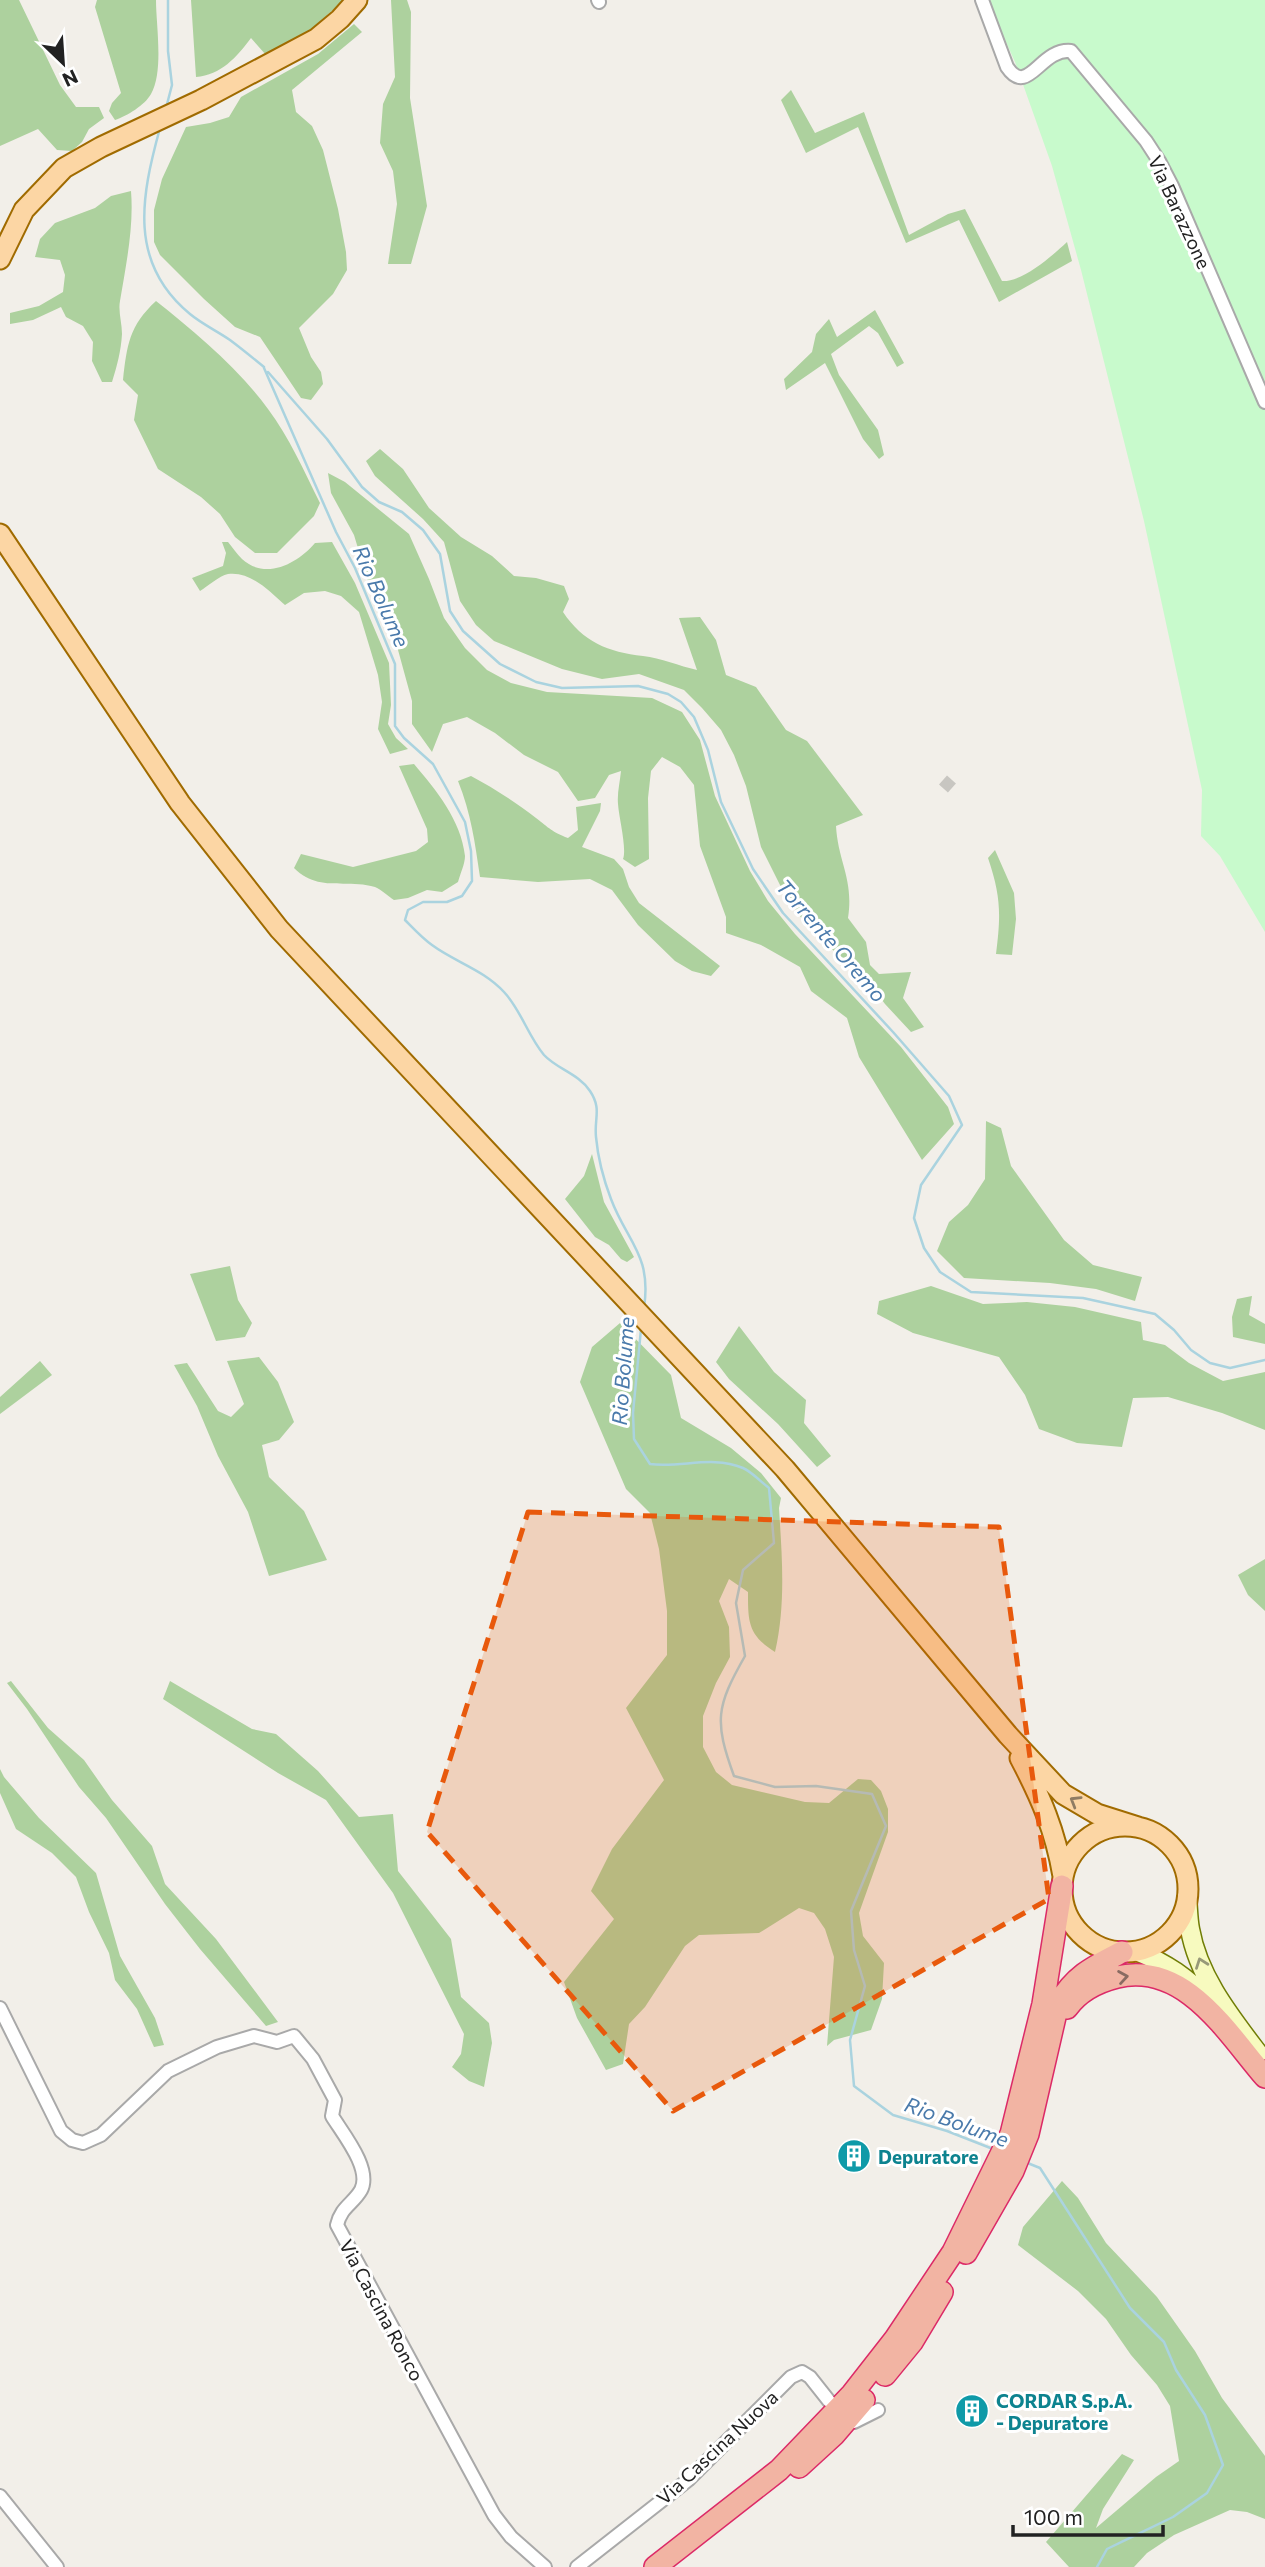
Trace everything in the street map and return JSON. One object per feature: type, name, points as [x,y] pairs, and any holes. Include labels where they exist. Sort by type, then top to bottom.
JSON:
[{"type":"highway","points":[[1020,2134],[1062,1881]]},
{"type":"highway","points":[[675,2567],[765,2497],[834,2435],[912,2342],[982,2227],[1020,2134],[1058,2004],[1081,1974],[1129,1951]]},
{"type":"highway","points":[[1052,2030],[1072,2001],[1095,1984],[1124,1975],[1156,1976],[1183,1988],[1265,2067]]},
{"type":"highway","points":[[655,2567],[779,2470],[852,2394],[895,2339],[1004,2169]]},
{"type":"main road","points":[[0,259],[23,210],[64,168],[316,40],[341,19],[357,0]]},
{"type":"main road","points":[[1,535],[180,803],[279,929],[785,1469],[1008,1735],[1063,1794],[1097,1814],[1159,1836],[1176,1852],[1184,1866],[1190,1931],[1204,1971],[1227,2012],[1265,2067]]},
{"type":"main road","points":[[1008,1735],[1044,1804],[1057,1842],[1066,1910],[1078,1931],[1091,1942],[1106,1949],[1129,1951],[1159,1960],[1191,1982],[1265,2067]]},
{"type":"main road","points":[[1062,1881],[1068,1860],[1090,1836],[1121,1826],[1138,1827]]},
{"type":"main road","points":[[1129,1951],[1151,1946],[1165,1937],[1176,1926],[1187,1896]]},
{"type":"street","name":"Via Barazzone","points":[[982,0],[1007,67],[1017,77],[1027,77],[1048,56],[1060,50],[1071,51],[1146,141],[1172,186],[1265,402]]},
{"type":"street","name":"Via Cascina Ronco","points":[[0,2008],[61,2131],[72,2140],[82,2143],[101,2135],[168,2071],[218,2047],[254,2036],[277,2042],[294,2036],[319,2069],[335,2100],[332,2116],[364,2169],[362,2188],[340,2215],[337,2225],[494,2515],[510,2537],[545,2567]]},
{"type":"street","name":"Via Cascina Nuova","points":[[577,2567],[688,2480],[791,2377],[802,2372],[810,2377],[829,2401]]},
{"type":"street","points":[[854,2422],[878,2410]]},
{"type":"street","points":[[0,2496],[57,2567]]},
{"type":"highlighted area","points":[[528,1512],[999,1527],[1049,1899],[673,2111],[427,1832]]},
{"type":"green space","points":[[0,0],[19,0],[60,85],[76,107],[99,107],[104,118],[89,129],[82,142],[72,151],[57,150],[38,129],[0,146]]},
{"type":"green space","points":[[97,0],[156,0],[158,61],[155,84],[145,102],[115,120],[109,111],[121,93],[95,7]]},
{"type":"green space","points":[[191,0],[344,0],[298,41],[266,55],[251,38],[221,69],[196,77]]},
{"type":"green space","points":[[391,0],[407,0],[411,12],[410,98],[427,206],[411,264],[388,264],[397,204],[393,171],[380,143],[383,104],[395,77]]},
{"type":"green space","points":[[987,0],[1265,0],[1265,932],[1220,856],[1201,836],[1202,790],[1144,521],[1081,270],[1052,166],[1015,62]]},
{"type":"green space","points":[[354,24],[362,32],[292,90],[296,112],[312,126],[323,150],[346,252],[347,270],[333,294],[299,328],[311,357],[321,372],[323,384],[311,400],[301,398],[260,337],[235,327],[160,255],[154,242],[154,210],[162,179],[186,127],[229,117],[241,97],[318,54]]},
{"type":"green space","points":[[791,90],[815,133],[864,112],[909,235],[948,214],[965,209],[1002,281],[1028,273],[1067,242],[1072,261],[999,302],[959,220],[906,243],[858,127],[806,153],[781,100]]},
{"type":"green space","points":[[131,191],[130,232],[120,305],[121,346],[112,382],[102,382],[92,361],[93,342],[83,326],[66,317],[61,307],[33,320],[10,324],[10,313],[39,306],[63,292],[65,275],[60,260],[35,257],[40,239],[55,223],[95,208],[111,196]]},
{"type":"green space","points":[[156,301],[244,379],[283,431],[320,503],[314,516],[277,553],[255,553],[235,537],[220,514],[201,497],[158,469],[134,420],[138,395],[123,380],[126,356],[135,328]]},
{"type":"green space","points":[[875,310],[904,363],[897,367],[878,333],[869,326],[831,354],[839,375],[878,430],[884,455],[879,459],[863,439],[825,363],[786,390],[784,379],[812,352],[816,334],[829,319],[837,337]]},
{"type":"green space","points":[[380,449],[403,469],[429,508],[461,537],[492,556],[514,576],[536,578],[564,586],[569,599],[563,612],[579,631],[597,644],[619,652],[656,658],[697,670],[679,618],[700,617],[716,640],[726,675],[756,687],[786,730],[807,741],[863,815],[836,826],[849,892],[848,918],[866,942],[870,965],[879,974],[911,972],[903,998],[924,1027],[911,1032],[861,972],[829,947],[804,922],[782,889],[761,847],[746,786],[734,755],[721,730],[702,708],[684,690],[639,674],[602,679],[562,669],[494,641],[476,625],[460,601],[444,542],[423,519],[375,476],[366,461]]},
{"type":"green space","points":[[328,473],[345,482],[409,534],[444,618],[465,648],[487,670],[511,683],[547,692],[652,698],[682,712],[700,740],[715,796],[750,871],[768,901],[795,934],[901,1047],[948,1107],[954,1124],[922,1160],[859,1057],[847,1018],[811,991],[800,967],[761,945],[726,933],[726,917],[700,846],[694,785],[680,767],[662,757],[651,771],[648,798],[649,859],[635,867],[623,859],[618,800],[621,771],[609,775],[595,798],[578,801],[558,772],[524,755],[495,733],[467,717],[443,724],[432,752],[412,724],[412,701],[392,628],[370,588],[354,535],[331,493]]},
{"type":"green space","points":[[222,542],[228,542],[242,559],[251,565],[271,569],[291,563],[315,543],[332,542],[355,583],[389,663],[391,705],[388,724],[396,738],[408,749],[390,754],[378,729],[382,702],[378,675],[359,612],[341,596],[325,591],[304,593],[285,605],[260,584],[236,574],[225,575],[200,591],[192,578],[223,566],[226,553]]},
{"type":"green space","points":[[414,764],[439,795],[453,818],[463,843],[465,856],[458,882],[442,892],[427,890],[408,898],[394,900],[375,887],[323,883],[303,876],[294,868],[301,854],[353,867],[416,851],[428,842],[427,829],[399,766]]},
{"type":"green space","points":[[471,776],[513,801],[554,832],[568,838],[578,830],[576,807],[601,803],[600,811],[582,847],[614,859],[623,869],[629,887],[639,903],[720,966],[711,976],[692,971],[675,961],[638,925],[612,890],[590,879],[538,882],[480,877],[469,816],[458,781]]},
{"type":"green space","points":[[995,850],[1014,893],[1016,919],[1012,955],[996,954],[999,906],[988,858]]},
{"type":"green space","points":[[986,1121],[1001,1128],[1011,1166],[1064,1240],[1093,1265],[1142,1277],[1135,1301],[1096,1289],[1050,1283],[964,1278],[937,1251],[949,1222],[968,1205],[985,1179]]},
{"type":"green space","points":[[592,1154],[604,1202],[634,1257],[627,1262],[609,1245],[595,1237],[565,1199],[584,1176]]},
{"type":"green space","points":[[230,1266],[238,1300],[252,1323],[245,1337],[216,1341],[190,1274]]},
{"type":"green space","points":[[931,1286],[983,1304],[1027,1302],[1075,1307],[1141,1322],[1143,1340],[1165,1345],[1189,1363],[1223,1381],[1265,1372],[1265,1430],[1222,1413],[1168,1397],[1133,1398],[1122,1447],[1077,1443],[1039,1429],[1025,1395],[999,1357],[913,1333],[877,1314],[879,1301]]},
{"type":"green space","points":[[1252,1296],[1249,1315],[1265,1324],[1265,1344],[1233,1337],[1232,1317],[1237,1299]]},
{"type":"green space","points":[[620,1323],[671,1375],[681,1418],[731,1448],[761,1473],[781,1498],[782,1598],[775,1652],[759,1640],[751,1627],[748,1592],[729,1579],[719,1601],[729,1627],[730,1657],[703,1716],[703,1747],[716,1772],[732,1785],[805,1802],[829,1803],[858,1779],[871,1780],[881,1791],[888,1809],[888,1832],[859,1913],[863,1936],[884,1963],[882,1999],[871,2030],[834,2040],[827,2046],[834,1957],[825,1929],[814,1913],[799,1908],[759,1933],[699,1935],[685,1946],[645,2007],[629,2024],[623,2064],[606,2070],[577,2018],[564,1982],[614,1919],[591,1891],[612,1849],[664,1780],[626,1708],[667,1655],[667,1611],[659,1549],[650,1513],[626,1489],[580,1382],[592,1347]]},
{"type":"green space","points":[[739,1326],[774,1372],[806,1400],[804,1423],[831,1456],[817,1467],[778,1424],[729,1379],[716,1362]]},
{"type":"green space","points":[[259,1357],[278,1382],[294,1422],[279,1440],[262,1445],[269,1477],[304,1511],[327,1560],[269,1576],[248,1512],[218,1456],[197,1406],[174,1365],[187,1363],[218,1411],[231,1417],[244,1404],[227,1361]]},
{"type":"green space","points":[[40,1361],[52,1375],[0,1414],[0,1397]]},
{"type":"green space","points":[[1265,1559],[1265,1611],[1248,1595],[1238,1575]]},
{"type":"green space","points":[[11,1681],[48,1728],[84,1760],[112,1800],[152,1846],[165,1884],[216,1939],[278,2022],[266,2026],[200,1949],[165,1904],[106,1818],[79,1787],[7,1683]]},
{"type":"green space","points":[[170,1681],[252,1729],[276,1734],[318,1771],[359,1817],[393,1814],[398,1871],[451,1939],[461,1997],[489,2023],[492,2043],[484,2087],[469,2081],[452,2067],[461,2054],[464,2034],[393,1893],[326,1800],[278,1773],[163,1699]]},
{"type":"green space","points":[[0,1769],[39,1818],[96,1873],[120,1956],[155,2018],[164,2045],[154,2047],[137,2009],[115,1980],[109,1953],[76,1877],[52,1853],[16,1829],[0,1793]]},
{"type":"green space","points":[[1062,2181],[1078,2198],[1106,2243],[1157,2297],[1195,2351],[1222,2398],[1265,2456],[1265,2519],[1247,2512],[1230,2510],[1174,2535],[1147,2553],[1134,2567],[1069,2567],[1046,2542],[1122,2454],[1134,2460],[1103,2509],[1096,2528],[1179,2461],[1170,2406],[1157,2385],[1131,2355],[1106,2319],[1078,2291],[1018,2245],[1023,2227]]},
{"type":"waterway","name":"Torrente Oremo","points":[[166,108],[172,85],[168,51],[168,0]]},
{"type":"waterway","name":"Torrente Oremo","points":[[160,128],[145,204],[148,251],[156,273],[170,294],[190,314],[230,340],[264,367]]},
{"type":"waterway","name":"Rio Bolume","points":[[264,368],[336,532],[355,568],[395,664],[395,726],[404,738],[433,764],[465,822],[471,851],[472,881],[462,896],[447,902],[423,902],[408,910],[405,920],[432,945],[496,984],[515,1007],[544,1055],[580,1080],[594,1097],[597,1108],[596,1137],[603,1176],[617,1214],[641,1262],[646,1290],[644,1308]]},
{"type":"waterway","name":"Torrente Oremo","points":[[268,372],[327,439],[362,487],[379,502],[402,512],[423,530],[440,554],[450,611],[463,631],[500,664],[536,682],[562,688],[638,686],[668,694],[681,702],[694,717],[708,750],[721,802],[753,869],[783,913],[949,1096],[962,1125],[921,1185],[914,1218],[924,1248],[940,1272],[971,1292],[1083,1298],[1155,1314],[1174,1330],[1191,1350],[1210,1363],[1230,1368],[1265,1360]]},
{"type":"waterway","name":"Rio Bolume","points":[[641,1329],[633,1413],[634,1439],[650,1464],[731,1464],[746,1470],[769,1488],[774,1543],[743,1570],[736,1603],[745,1656],[728,1689],[721,1714],[723,1741],[734,1776],[775,1787],[816,1786],[872,1794],[886,1826],[851,1911],[854,1950],[865,1986],[850,2040],[854,2086],[893,2115],[947,2131],[993,2149]]},
{"type":"waterway","name":"Rio Bolume","points":[[1025,2162],[1040,2168],[1130,2308],[1164,2342],[1176,2370],[1205,2415],[1223,2465],[1207,2493],[1173,2517],[1107,2549],[1097,2567]]},
{"type":"tunnel","points":[[943,780],[953,789]]},
{"type":"place","name":"Depuratore","points":[[854,2156]]},
{"type":"place","name":"CORDAR S.p.A. - Depuratore","points":[[972,2411]]}]
